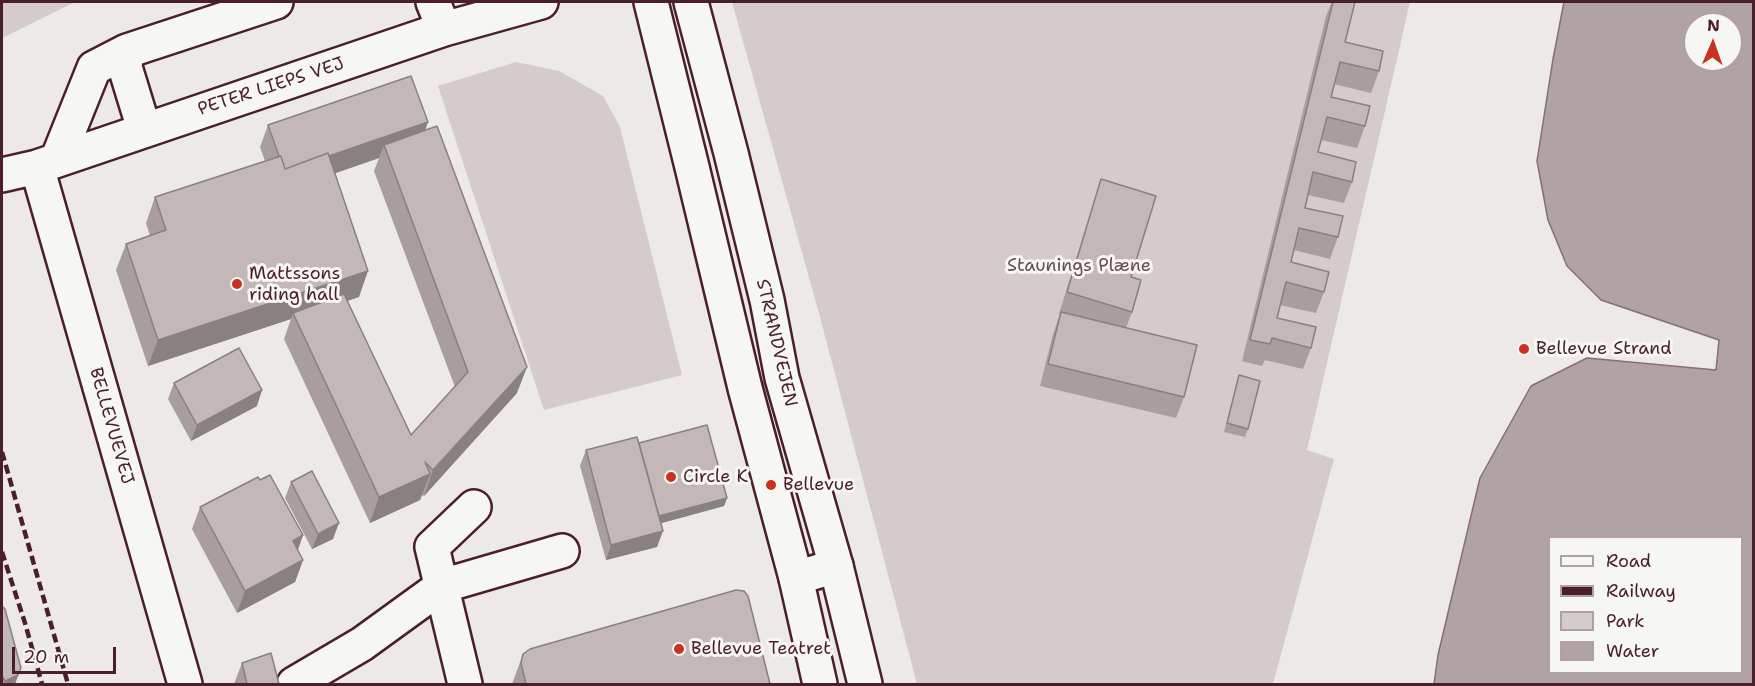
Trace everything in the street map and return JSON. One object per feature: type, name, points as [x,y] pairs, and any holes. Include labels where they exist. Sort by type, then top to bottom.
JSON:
[{"type":"main road","points":[[47,163],[94,68],[126,51],[276,2]]},
{"type":"main road","name":"PETER LIEPS VEJ","points":[[2,175],[47,163],[144,129],[438,15],[541,2]]},
{"type":"main road","points":[[651,2],[745,388],[796,578],[820,684]]},
{"type":"main road","name":"STRANDVEJEN","points":[[691,2],[764,289],[782,378],[836,566],[865,684]]},
{"type":"main road","points":[[126,51],[125,68],[144,129]]},
{"type":"main road","name":"BELLEVUEVEJ","points":[[47,163],[185,684]]},
{"type":"main road","points":[[465,684],[432,547],[474,507]]},
{"type":"main road","points":[[294,684],[362,644],[442,586],[562,551]]},
{"type":"main road","points":[[796,578],[836,566]]},
{"type":"green space","points":[[2,2],[75,2],[2,38]]},
{"type":"green space","name":"Staunings Plæne","points":[[732,2],[1410,2],[1307,450],[1334,459],[1273,684],[917,684],[817,306]]},
{"type":"green space","points":[[516,62],[559,71],[603,96],[620,127],[682,375],[544,410],[438,86]]},
{"type":"water","points":[[1564,2],[1753,2],[1753,684],[1434,684],[1438,655],[1480,478],[1531,386],[1587,358],[1716,370],[1719,340],[1601,300],[1567,266],[1548,220],[1537,161]]},
{"type":"building","points":[[1333,2],[1355,2],[1345,42],[1383,51],[1379,71],[1340,62],[1331,97],[1370,106],[1365,126],[1327,117],[1318,152],[1356,162],[1352,182],[1313,172],[1305,208],[1343,216],[1338,237],[1299,228],[1291,262],[1329,272],[1324,292],[1286,282],[1277,318],[1316,327],[1311,348],[1272,338],[1270,344],[1250,340]]},
{"type":"building","points":[[411,76],[428,122],[285,169],[268,125]]},
{"type":"building","points":[[437,126],[527,367],[433,470],[425,462],[430,474],[379,497],[293,313],[344,294],[411,435],[468,372],[384,145]]},
{"type":"building","name":"Mattssons riding hall","points":[[328,153],[368,271],[158,340],[126,244],[166,230],[155,197],[281,156],[285,169]]},
{"type":"building","points":[[1101,179],[1156,196],[1131,277],[1141,280],[1132,312],[1067,292]]},
{"type":"building","points":[[1061,312],[1197,345],[1184,397],[1048,364]]},
{"type":"building","points":[[239,348],[262,390],[197,425],[174,383]]},
{"type":"building","points":[[1239,375],[1260,381],[1248,429],[1227,423]]},
{"type":"building","points":[[707,425],[727,498],[659,516],[639,443]]},
{"type":"building","points":[[637,437],[663,531],[611,545],[586,450]]},
{"type":"building","points":[[312,471],[339,523],[318,534],[291,482]]},
{"type":"building","points":[[270,475],[303,535],[293,541],[303,560],[245,591],[200,507],[258,477],[260,480]]},
{"type":"building","points":[[736,590],[744,591],[748,596],[770,684],[526,684],[521,663],[523,654],[530,649]]},
{"type":"building","points":[[2,606],[5,609],[21,668],[18,675],[5,681],[2,676]]},
{"type":"building","points":[[271,653],[279,684],[247,684],[242,663]]},
{"type":"railway","points":[[2,452],[68,684]]},
{"type":"railway","points":[[2,552],[42,684]]},
{"type":"place","name":"Mattssons riding hall","points":[[237,284]]},
{"type":"place","name":"Bellevue Strand","points":[[1524,349]]},
{"type":"place","name":"Circle K","points":[[671,477]]},
{"type":"place","name":"Bellevue","points":[[771,485]]},
{"type":"place","name":"Bellevue Teatret","points":[[679,649]]}]
